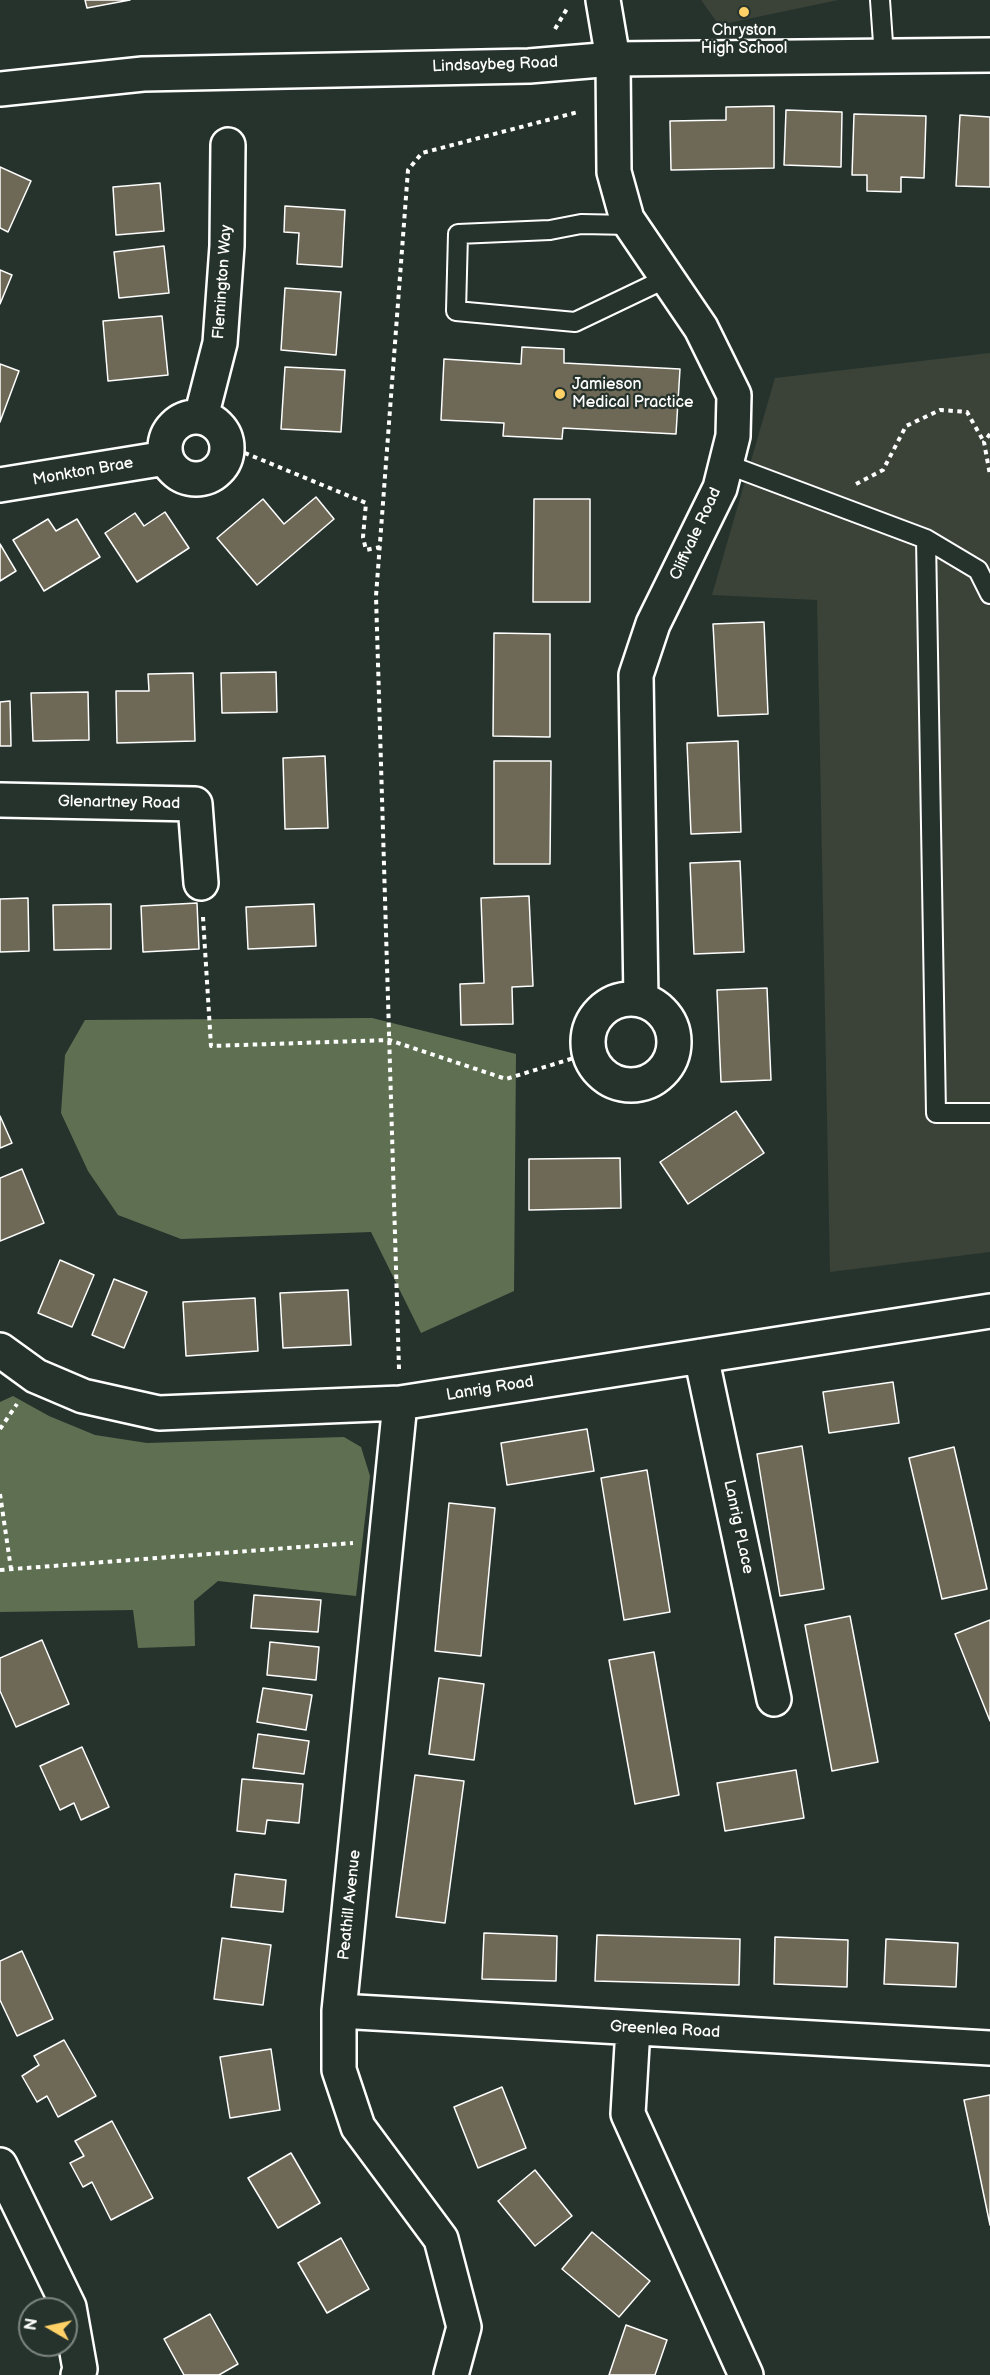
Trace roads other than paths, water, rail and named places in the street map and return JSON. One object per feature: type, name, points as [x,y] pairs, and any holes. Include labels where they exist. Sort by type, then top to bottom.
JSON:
[{"type":"street","name":"Cliffvale Road","points":[[603,0],[613,58],[615,172],[627,219],[701,328],[734,395],[733,436],[720,488],[653,624],[636,675],[641,1000]]},
{"type":"street","name":"Lindsaybeg Road","points":[[0,89],[143,74],[529,66],[613,58],[990,55]]},
{"type":"street","name":"Flemington Way","points":[[201,417],[220,343],[227,246],[228,145]]},
{"type":"street","points":[[189,417],[201,417],[212,420],[222,430],[228,446],[223,464],[215,473],[206,478],[185,477],[170,465],[166,458],[166,438],[178,421],[189,417]]},
{"type":"street","name":"Monkton Brae","points":[[0,485],[166,458]]},
{"type":"street","name":"Glenartney Road","points":[[0,800],[195,804],[201,884]]},
{"type":"street","points":[[626,999],[641,1000],[664,1013],[671,1025],[674,1038],[673,1052],[668,1064],[659,1074],[641,1083],[620,1083],[607,1077],[596,1067],[590,1053],[588,1039],[591,1024],[600,1012],[612,1003],[626,999]]},
{"type":"street","name":"Lanrig Road","points":[[0,1350],[36,1376],[83,1396],[159,1413],[400,1403],[990,1311]]},
{"type":"street","name":"Lanrig PLace","points":[[701,1356],[774,1699]]},
{"type":"street","name":"Peathill Avenue","points":[[400,1403],[339,2011],[339,2070],[358,2127],[441,2239],[464,2327],[451,2375]]},
{"type":"street","name":"Greenlea Road","points":[[339,2011],[990,2048]]},
{"type":"street","points":[[633,2028],[628,2114],[746,2375]]},
{"type":"street","points":[[0,2165],[69,2307],[80,2369],[78,2375]]},
{"type":"lane","points":[[880,0],[884,57]]},
{"type":"lane","points":[[631,225],[581,224],[550,231],[458,234],[456,311],[575,322],[667,278]]},
{"type":"lane","points":[[726,464],[926,539],[978,570],[990,594]]},
{"type":"lane","points":[[926,539],[936,1113],[990,1113]]},
{"type":"place","name":"Chryston High School","points":[[744,12]]},
{"type":"place","name":"Jamieson Medical Practice","points":[[560,394]]}]
